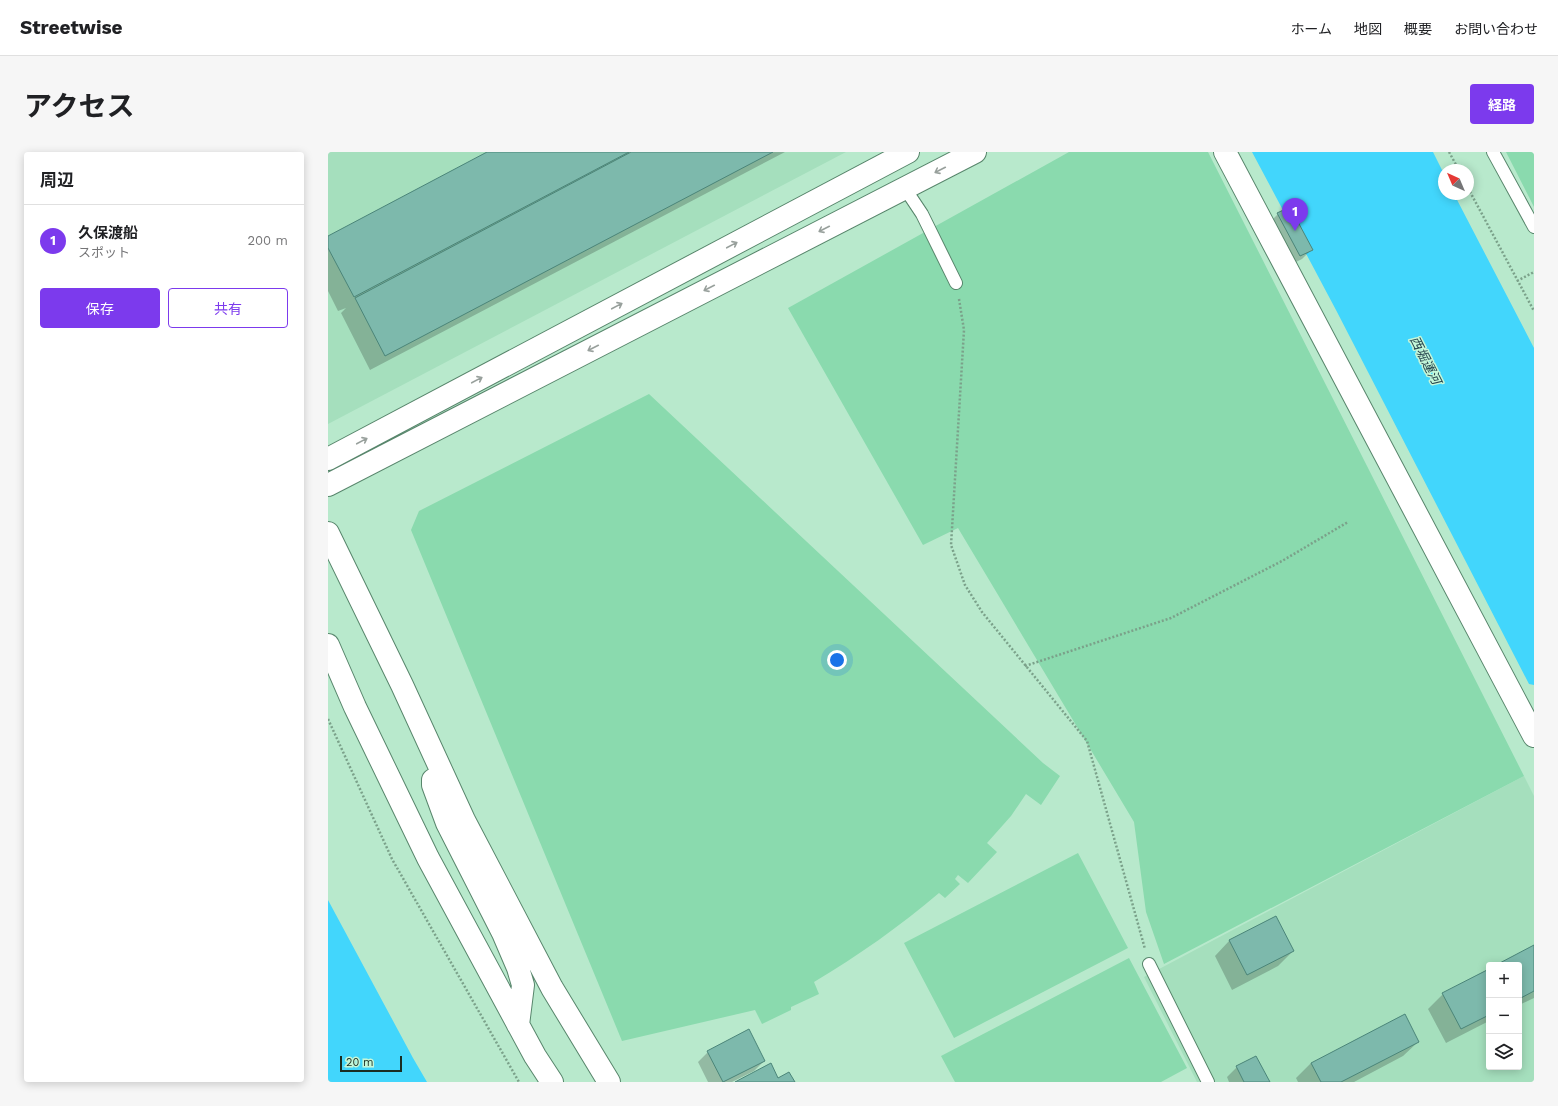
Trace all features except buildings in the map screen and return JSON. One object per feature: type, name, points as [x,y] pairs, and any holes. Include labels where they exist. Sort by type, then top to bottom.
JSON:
[{"type":"street","points":[[328,459],[882,158],[908,152]]},
{"type":"street","points":[[328,486],[904,187],[975,152]]},
{"type":"street","points":[[1225,152],[1534,736]]},
{"type":"street","points":[[328,533],[402,685],[464,820],[552,988],[609,1082]]},
{"type":"street","points":[[328,645],[355,707],[428,858],[535,1056],[552,1082]]},
{"type":"street","points":[[434,755],[433,785],[447,822],[503,933],[518,968],[522,985],[518,1025]]},
{"type":"lane","points":[[1493,152],[1534,227]]},
{"type":"lane","points":[[904,187],[922,214],[956,283]]},
{"type":"lane","points":[[1149,964],[1208,1082]]},
{"type":"path","points":[[1449,152],[1455,164]]},
{"type":"path","points":[[1474,199],[1534,312]]},
{"type":"path","points":[[1517,281],[1534,272]]},
{"type":"path","points":[[956,283],[964,330],[951,545],[965,585],[982,612],[1087,741],[1149,964]]},
{"type":"path","points":[[1025,666],[1171,618],[1282,561],[1348,522]]},
{"type":"path","points":[[328,719],[392,859],[519,1082]]},
{"type":"shaded area","points":[[328,152],[846,152],[328,424]]},
{"type":"shaded area","points":[[1069,152],[1208,152],[1524,776],[1164,964],[1146,912],[1134,822],[958,528],[923,545],[788,308]]},
{"type":"shaded area","points":[[1506,152],[1534,152],[1534,207]]},
{"type":"shaded area","points":[[649,394],[1043,763],[1060,776],[1041,805],[1026,794],[1011,816],[987,843],[997,852],[968,883],[958,875],[955,879],[960,884],[945,898],[939,893],[878,940],[847,962],[814,982],[819,994],[791,1007],[791,1010],[762,1024],[755,1010],[622,1041],[411,530],[419,511]]},
{"type":"shaded area","points":[[1524,776],[1534,796],[1534,1082],[1197,1082],[1144,977]]},
{"type":"shaded area","points":[[1078,853],[1128,948],[954,1038],[904,943]]},
{"type":"shaded area","points":[[1129,958],[1187,1068],[1161,1082],[955,1082],[941,1056]]},
{"type":"water","name":"西堀運河","points":[[1252,152],[1433,152],[1439,164],[1438,200],[1457,200],[1534,348],[1534,685],[1529,684],[1336,310]]},
{"type":"water","points":[[328,900],[413,1058],[427,1082],[328,1082]]},
{"type":"place","name":"久保渡船","points":[[1295,231]]}]
